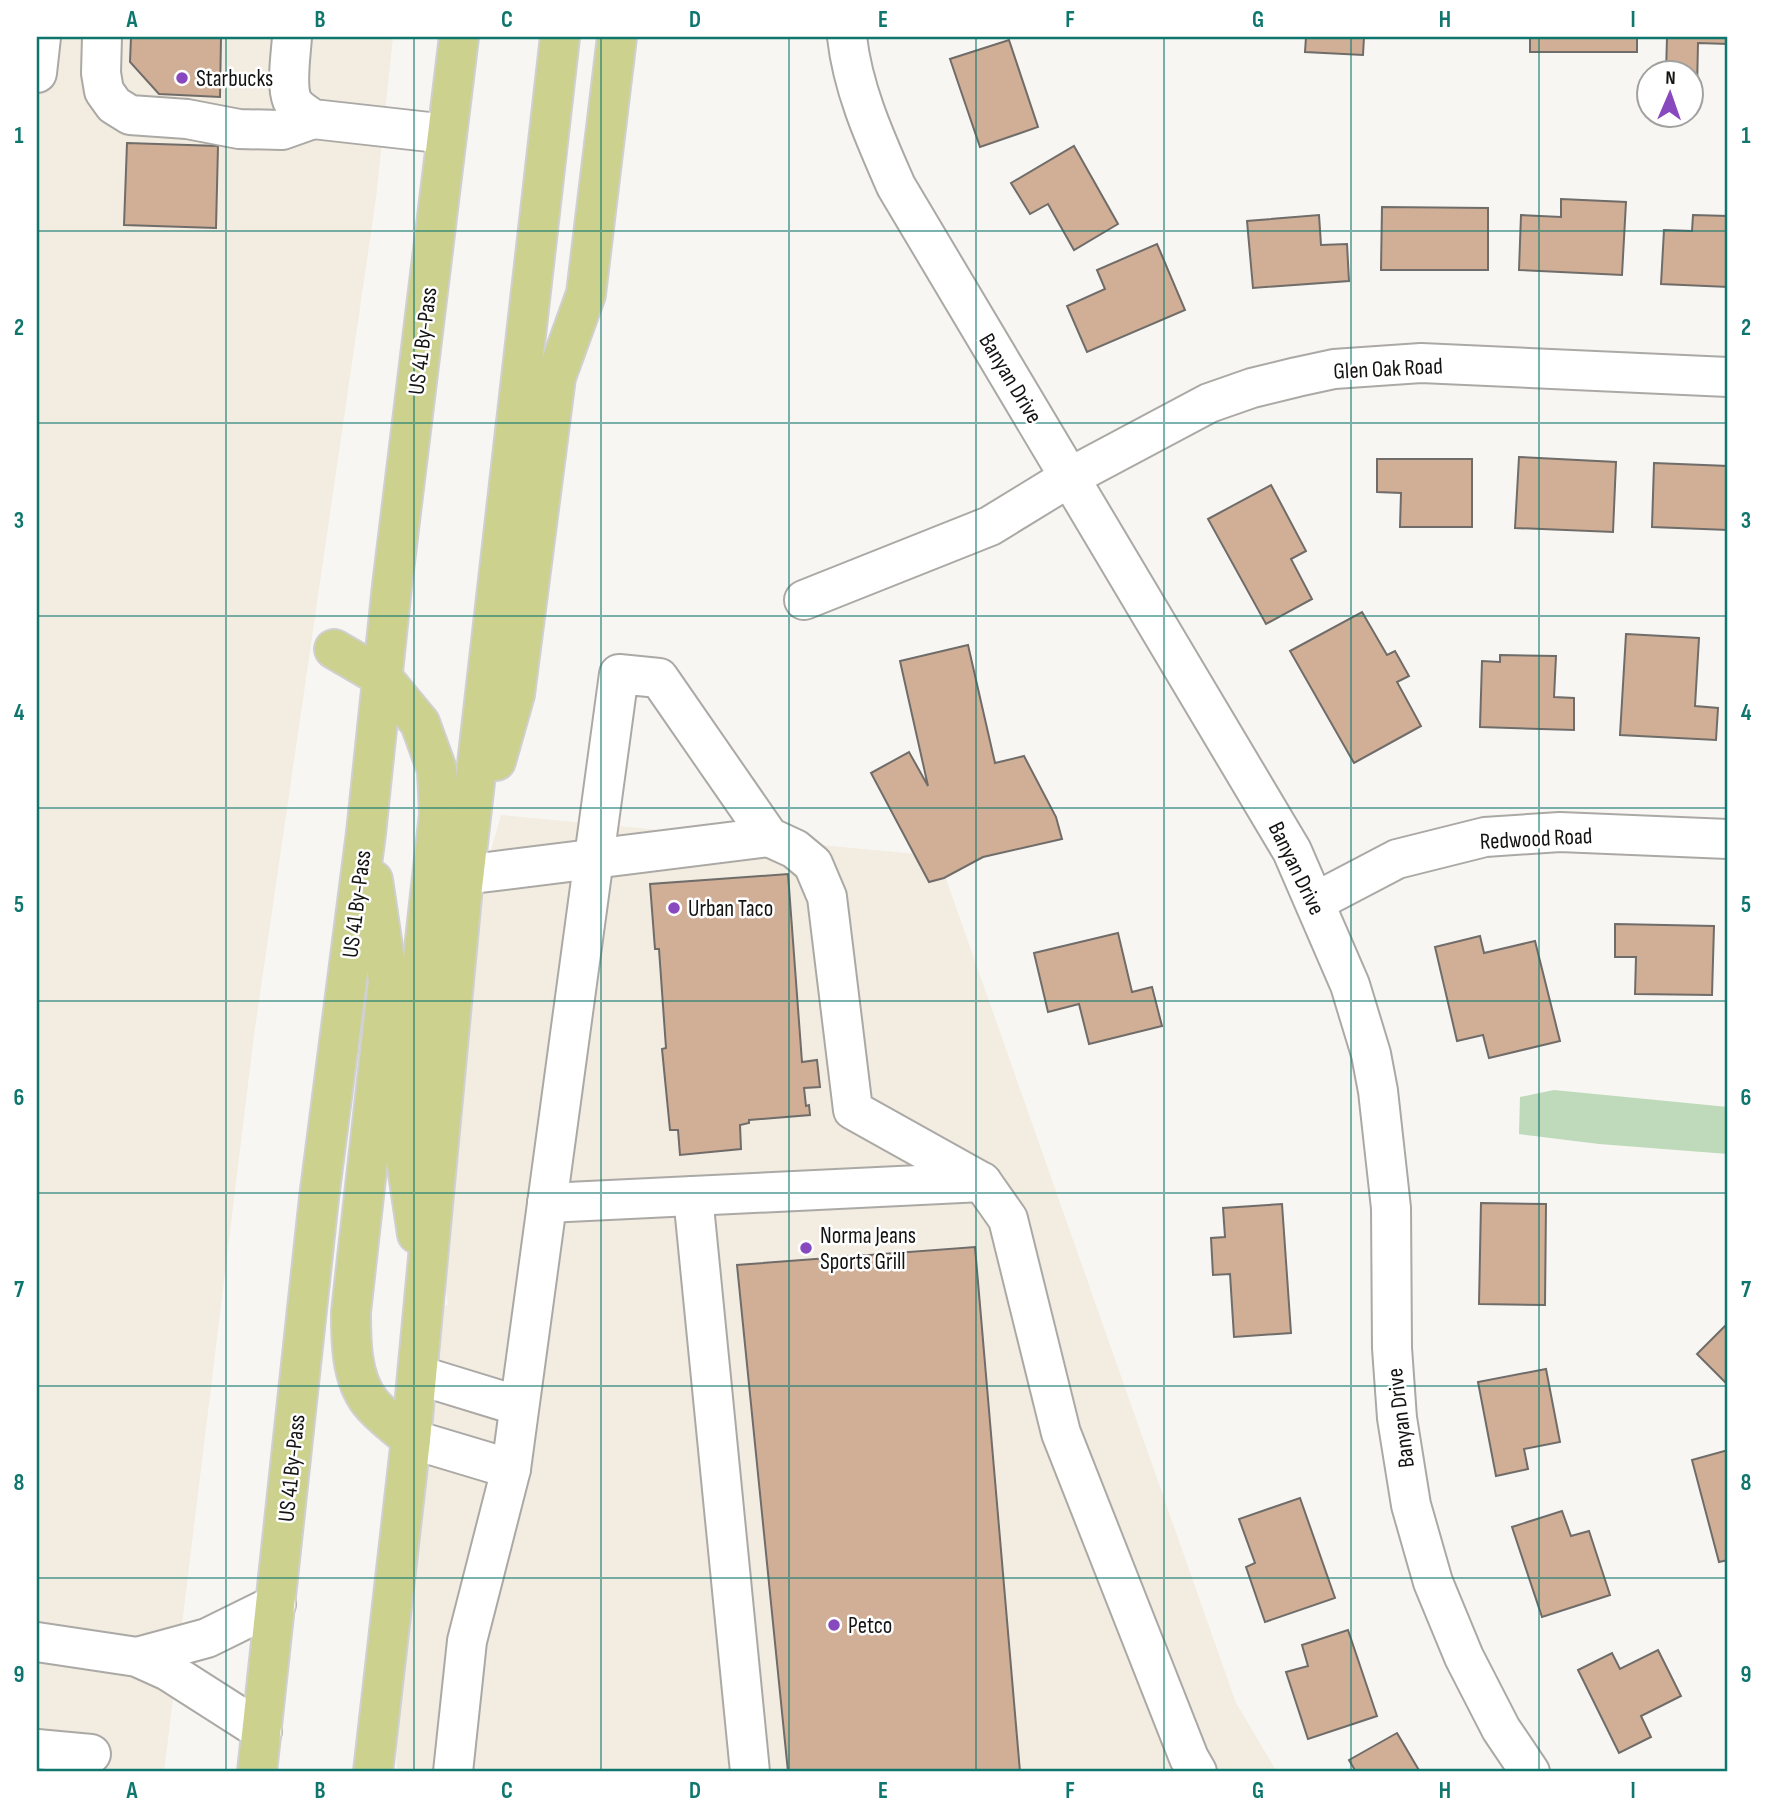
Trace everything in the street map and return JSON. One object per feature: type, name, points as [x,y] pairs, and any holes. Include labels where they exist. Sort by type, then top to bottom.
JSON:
[{"type":"main road","name":"US 41 By-Pass","points":[[257,1772],[318,1211],[366,833],[382,677],[459,37]]},
{"type":"main road","points":[[373,1772],[418,1374],[464,875],[560,37]]},
{"type":"main road","points":[[464,875],[515,694],[556,377],[586,294],[617,37]]},
{"type":"main road","points":[[334,649],[382,677],[420,723],[437,769],[437,828],[403,1139],[404,1161],[426,1287]]},
{"type":"main road","points":[[366,833],[388,981],[351,1312],[351,1343],[360,1384],[369,1401],[411,1438]]},
{"type":"street","points":[[37,74],[41,37]]},
{"type":"street","points":[[102,37],[101,73],[104,91],[114,105],[130,115],[187,119],[239,130],[282,130],[313,119],[447,134]]},
{"type":"street","points":[[292,37],[292,99],[313,119]]},
{"type":"street","name":"Banyan Drive","points":[[847,37],[867,120],[896,186],[1292,850],[1350,985],[1371,1054],[1378,1091],[1391,1208],[1392,1348],[1396,1418],[1411,1505],[1433,1582],[1464,1657],[1501,1729],[1530,1772]]},
{"type":"street","name":"Glen Oak Road","points":[[804,600],[990,526],[1070,477],[1209,403],[1252,387],[1334,369],[1421,363],[1728,377]]},
{"type":"street","points":[[453,1772],[467,1641],[511,1469],[619,674],[659,678],[769,837],[795,849],[813,864],[827,897],[853,1110],[982,1182],[1008,1219],[1061,1433],[1189,1758],[1197,1772]]},
{"type":"street","name":"Redwood Road","points":[[1315,902],[1396,859],[1485,837],[1560,832],[1728,839]]},
{"type":"street","points":[[464,875],[769,837]]},
{"type":"street","points":[[547,1203],[982,1182]]},
{"type":"street","points":[[694,1196],[750,1772]]},
{"type":"street","points":[[418,1374],[519,1406]]},
{"type":"street","points":[[411,1438],[511,1469]]},
{"type":"street","points":[[137,1657],[207,1638],[276,1604]]},
{"type":"street","points":[[37,1642],[137,1657],[168,1671],[262,1731]]},
{"type":"street","points":[[37,1749],[91,1754]]},
{"type":"shaded area","points":[[37,37],[393,37],[376,198],[254,1035],[164,1772],[37,1772]]},
{"type":"shaded area","points":[[501,815],[938,856],[1236,1703],[1277,1772],[397,1772],[396,1742],[443,1306],[448,1305],[445,1286],[483,879]]},
{"type":"shaded area","points":[[1554,1090],[1728,1107],[1728,1154],[1599,1144],[1519,1134],[1520,1097]]},
{"type":"building","name":"Starbucks","points":[[131,37],[221,37],[220,97],[159,94],[130,62]]},
{"type":"building","points":[[1306,37],[1364,37],[1363,55],[1305,52]]},
{"type":"building","points":[[1530,37],[1637,37],[1637,52],[1530,52]]},
{"type":"building","points":[[1667,37],[1728,37],[1728,44],[1698,43],[1698,60],[1666,60]]},
{"type":"building","points":[[1009,40],[1038,127],[980,147],[950,59]]},
{"type":"building","points":[[127,143],[218,146],[216,228],[124,225]]},
{"type":"building","points":[[1074,146],[1118,224],[1074,250],[1048,204],[1030,214],[1011,183]]},
{"type":"building","points":[[1561,199],[1626,202],[1622,275],[1519,270],[1521,215],[1561,217]]},
{"type":"building","points":[[1382,207],[1488,208],[1488,270],[1381,270]]},
{"type":"building","points":[[1319,215],[1321,245],[1347,244],[1349,281],[1253,288],[1247,221]]},
{"type":"building","points":[[1693,215],[1728,216],[1728,287],[1661,284],[1664,230],[1692,231]]},
{"type":"building","points":[[1157,244],[1185,310],[1087,352],[1067,306],[1105,289],[1097,270]]},
{"type":"building","points":[[1519,457],[1616,462],[1613,532],[1515,528]]},
{"type":"building","points":[[1377,459],[1472,459],[1472,527],[1400,527],[1401,493],[1377,492]]},
{"type":"building","points":[[1654,463],[1728,466],[1728,530],[1652,527]]},
{"type":"building","points":[[1271,485],[1306,551],[1291,559],[1312,599],[1266,624],[1208,519]]},
{"type":"building","points":[[1362,612],[1387,655],[1395,651],[1409,676],[1397,682],[1421,726],[1354,763],[1290,651]]},
{"type":"building","points":[[1626,634],[1699,638],[1695,706],[1718,708],[1716,740],[1620,735]]},
{"type":"building","points":[[968,645],[995,763],[1024,756],[1056,817],[1062,839],[983,857],[944,878],[929,882],[871,773],[909,752],[928,786],[900,661]]},
{"type":"building","points":[[1500,655],[1556,656],[1554,697],[1574,698],[1574,730],[1480,727],[1482,661],[1500,662]]},
{"type":"building","points":[[788,874],[802,1062],[817,1060],[820,1087],[804,1088],[810,1115],[749,1120],[749,1123],[740,1125],[741,1149],[680,1155],[678,1130],[670,1130],[662,1049],[666,1048],[659,949],[655,949],[650,884]]},
{"type":"building","points":[[1615,924],[1714,926],[1712,995],[1635,994],[1636,957],[1615,957]]},
{"type":"building","points":[[1118,933],[1132,992],[1152,987],[1162,1026],[1089,1044],[1079,1004],[1048,1012],[1034,953]]},
{"type":"building","points":[[1480,936],[1484,953],[1535,941],[1560,1041],[1489,1058],[1483,1035],[1457,1041],[1435,947]]},
{"type":"building","points":[[1481,1203],[1546,1204],[1545,1305],[1479,1304]]},
{"type":"building","points":[[1282,1204],[1291,1333],[1234,1337],[1230,1274],[1213,1275],[1211,1238],[1225,1237],[1223,1208]]},
{"type":"building","points":[[975,1247],[1020,1772],[788,1772],[737,1265]]},
{"type":"building","points":[[1728,1323],[1728,1385],[1697,1354]]},
{"type":"building","points":[[1546,1369],[1560,1442],[1524,1449],[1528,1469],[1496,1476],[1478,1382]]},
{"type":"building","points":[[1728,1450],[1728,1560],[1719,1562],[1692,1460]]},
{"type":"building","points":[[1300,1498],[1335,1598],[1265,1622],[1246,1567],[1255,1563],[1239,1519]]},
{"type":"building","points":[[1562,1511],[1571,1536],[1589,1531],[1610,1595],[1542,1617],[1512,1527]]},
{"type":"building","points":[[1348,1630],[1377,1716],[1308,1739],[1286,1672],[1308,1666],[1302,1645]]},
{"type":"building","points":[[1658,1650],[1681,1696],[1641,1716],[1651,1737],[1619,1753],[1578,1670],[1612,1653],[1620,1669]]},
{"type":"building","points":[[1397,1733],[1420,1772],[1356,1772],[1349,1760]]},
{"type":"place","name":"Starbucks","points":[[182,78]]},
{"type":"place","name":"Urban Taco","points":[[674,908]]},
{"type":"place","name":"Norma Jeans Sports Grill","points":[[806,1248]]},
{"type":"place","name":"Petco","points":[[834,1625]]}]
